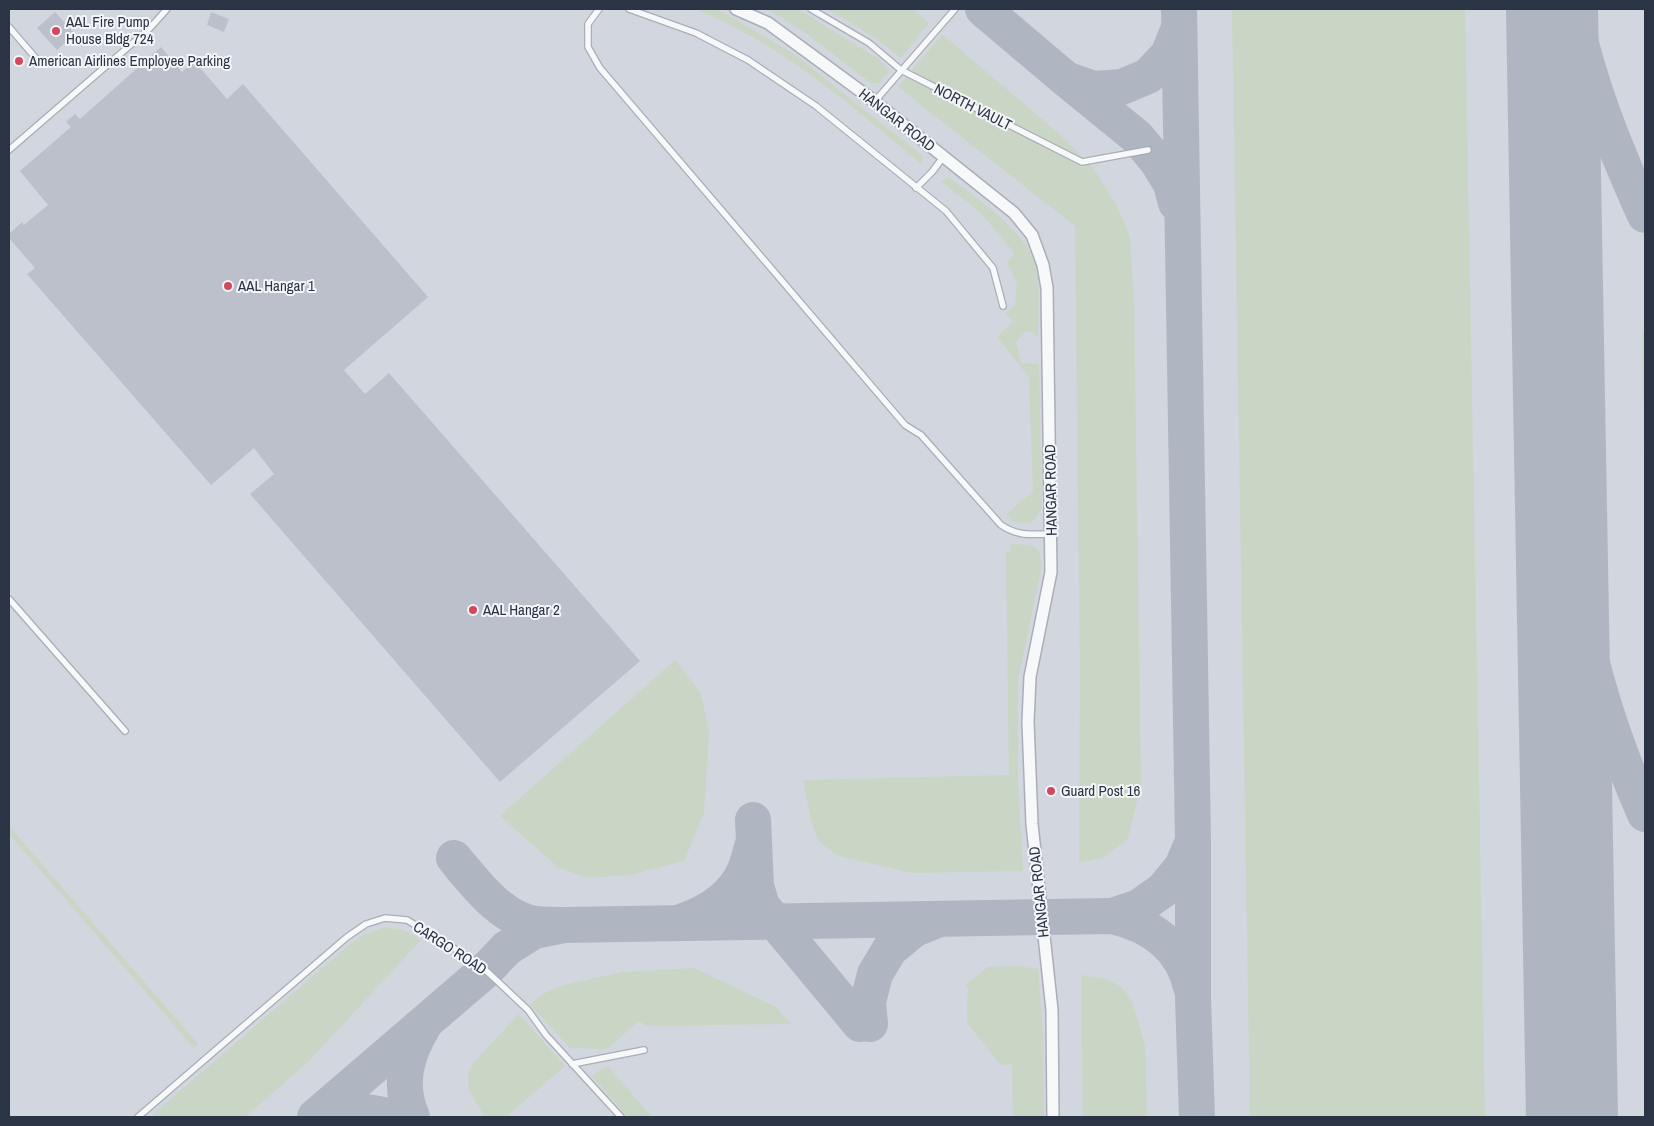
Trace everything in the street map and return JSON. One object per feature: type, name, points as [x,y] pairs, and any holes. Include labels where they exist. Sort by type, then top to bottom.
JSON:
[{"type":"street","name":"HANGAR ROAD","points":[[736,9],[768,23],[874,101],[1014,213],[1032,236],[1043,265],[1047,288],[1052,534],[1051,572],[1030,678],[1028,722],[1032,824],[1052,1010],[1053,1117]]},
{"type":"lane","points":[[9,150],[149,29],[167,9]]},
{"type":"lane","points":[[599,9],[588,24],[588,47],[600,68],[905,425],[921,435],[1001,524],[1012,532],[1023,535],[1052,534]]},
{"type":"lane","points":[[629,9],[696,33],[748,60],[816,106],[946,211],[993,268],[1003,306]]},
{"type":"lane","name":"NORTH VAULT","points":[[811,9],[869,43],[901,70],[1082,162],[1148,150]]},
{"type":"lane","points":[[874,101],[955,9]]},
{"type":"lane","points":[[9,27],[40,63]]},
{"type":"lane","points":[[916,188],[932,172],[944,156]]},
{"type":"lane","points":[[9,600],[124,731]]},
{"type":"lane","name":"CARGO ROAD","points":[[138,1117],[346,937],[366,924],[385,918],[407,920],[478,963],[528,1010],[546,1035],[621,1117]]},
{"type":"lane","points":[[572,1064],[644,1050]]},
{"type":"shaded area","points":[[9,9],[1645,9],[1645,1117],[9,1117]]},
{"type":"green space","points":[[696,9],[715,9],[726,14],[794,54],[923,156],[921,164],[841,98],[786,58],[727,23]]},
{"type":"green space","points":[[767,9],[798,9],[879,59],[889,71],[879,83],[871,83],[804,32]]},
{"type":"green space","points":[[827,9],[913,9],[929,23],[901,58],[876,38]]},
{"type":"green space","points":[[1232,9],[1465,9],[1485,1117],[1250,1117]]},
{"type":"green space","points":[[942,34],[1057,132],[1092,166],[1117,206],[1130,237],[1134,303],[1141,786],[1128,838],[1105,857],[1079,863],[1080,672],[1075,226],[898,87]]},
{"type":"green space","points":[[949,177],[1002,218],[1025,244],[1033,258],[1037,272],[1039,296],[1038,338],[1032,332],[1025,332],[1016,342],[1021,363],[1039,364],[1042,507],[1037,517],[1027,523],[1011,521],[1007,514],[1033,491],[1029,377],[997,337],[1013,321],[1005,314],[1015,305],[1017,282],[1007,262],[1015,254],[981,213],[941,181]]},
{"type":"green space","points":[[1642,329],[1645,335],[1645,523]]},
{"type":"green space","points":[[1011,544],[1031,545],[1039,551],[1042,565],[1018,680],[1018,783],[1023,871],[913,873],[838,856],[818,841],[811,820],[803,780],[1009,775],[1006,552],[1010,552]]},
{"type":"green space","points":[[675,660],[701,694],[709,732],[704,813],[684,861],[630,875],[588,878],[559,868],[500,816]]},
{"type":"green space","points":[[9,826],[198,1044],[194,1048],[9,834]]},
{"type":"green space","points":[[385,927],[404,930],[421,940],[309,1061],[245,1117],[150,1117],[351,943],[363,935]]},
{"type":"green space","points":[[1018,966],[1038,969],[1043,1033],[1044,1117],[1013,1117],[1012,1064],[1001,1065],[967,1023],[969,989],[965,985],[988,967]]},
{"type":"green space","points":[[694,968],[776,1007],[791,1024],[646,1026],[639,1021],[607,1049],[570,1048],[530,1005],[543,994],[560,986],[623,972]]},
{"type":"green space","points":[[1081,975],[1106,979],[1120,986],[1132,1000],[1145,1046],[1147,1117],[1083,1117]]},
{"type":"green space","points":[[519,1014],[565,1066],[506,1117],[485,1117],[469,1091],[468,1074],[473,1063]]},
{"type":"green space","points":[[607,1066],[652,1117],[628,1117],[592,1076]]},
{"type":"building","name":"AAL Fire Pump House Bldg 724","points":[[55,12],[75,34],[57,50],[37,28]]},
{"type":"building","points":[[211,12],[229,19],[224,32],[207,25]]},
{"type":"building","points":[[161,47],[182,72],[194,61],[227,99],[243,84],[428,297],[344,370],[365,394],[389,373],[640,661],[500,782],[250,494],[274,474],[254,448],[211,485],[27,274],[35,268],[9,238],[9,234],[22,222],[24,225],[48,205],[20,171],[71,127],[66,122],[75,114],[80,119]]},
{"type":"taxiway","points":[[983,9],[1137,137],[1157,161],[1171,184],[1176,203]]},
{"type":"taxiway","points":[[1179,9],[1193,840],[1193,999],[1197,1117]]},
{"type":"taxiway","points":[[1573,9],[1586,62],[1603,114],[1645,215]]},
{"type":"taxiway","points":[[1068,80],[1094,89],[1122,87],[1148,76],[1168,55],[1179,28]]},
{"type":"taxiway","points":[[1560,457],[1578,596],[1592,664],[1612,730],[1645,814]]},
{"type":"taxiway","points":[[753,820],[756,886],[762,906],[860,1024]]},
{"type":"taxiway","points":[[1112,916],[1139,907],[1163,890],[1182,867],[1193,841]]},
{"type":"taxiway","points":[[683,921],[711,908],[727,896],[740,880],[752,847]]},
{"type":"taxiway","points":[[454,858],[480,889],[500,908],[523,921],[536,924],[1112,916],[1140,925],[1163,940],[1180,960],[1187,973],[1191,987]]},
{"type":"taxiway","points":[[870,1024],[868,1002],[875,974],[890,949],[913,930],[937,920]]},
{"type":"taxiway","points":[[315,1117],[486,970],[507,948],[534,931],[559,926]]},
{"type":"taxiway","points":[[412,1117],[405,1093],[406,1070],[412,1048],[423,1027]]},
{"type":"taxiway","points":[[323,1117],[348,1111],[374,1113],[391,1117]]},
{"type":"runway","points":[[1552,9],[1572,1117]]},
{"type":"place","name":"AAL Fire Pump House Bldg 724","points":[[56,31]]},
{"type":"place","name":"American Airlines Employee Parking","points":[[19,61]]},
{"type":"place","name":"AAL Hangar 1","points":[[228,286]]},
{"type":"place","name":"AAL Hangar 2","points":[[473,610]]},
{"type":"place","name":"Guard Post 16","points":[[1051,791]]}]
